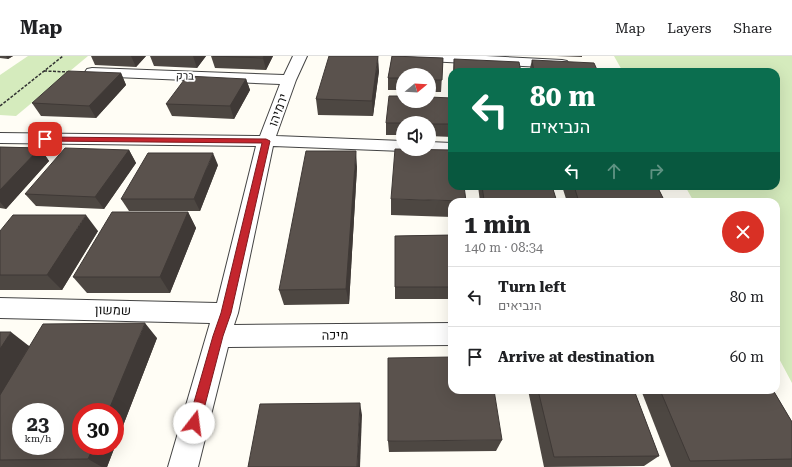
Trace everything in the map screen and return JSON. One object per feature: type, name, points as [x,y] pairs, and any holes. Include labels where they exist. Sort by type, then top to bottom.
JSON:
[{"type":"street","name":"ירמיהו","points":[[183,467],[218,336],[226,313],[266,141],[289,80],[300,56]]},
{"type":"street","points":[[408,56],[578,65]]},
{"type":"street","name":"ברק","points":[[81,72],[289,80]]},
{"type":"street","points":[[0,138],[266,141],[396,146]]},
{"type":"street","points":[[436,147],[448,148]]},
{"type":"street","name":"שמשון","points":[[0,308],[226,313]]},
{"type":"street","name":"מיכה","points":[[218,336],[448,334]]},
{"type":"path","points":[[0,106],[63,56]]},
{"type":"path","points":[[44,71],[81,72]]},
{"type":"green space","points":[[28,56],[88,56],[16,116],[0,115],[0,75]]},
{"type":"green space","points":[[614,56],[792,56],[792,383],[780,360],[780,198],[692,198],[687,190],[780,190],[780,68],[621,68]]},
{"type":"building","points":[[213,56],[264,56],[263,58]]},
{"type":"building","points":[[329,56],[378,56],[372,101],[316,99]]},
{"type":"building","points":[[392,56],[443,58],[442,80],[436,80],[436,68],[396,68],[396,78],[388,78]]},
{"type":"building","points":[[454,59],[519,62],[520,68],[454,68]]},
{"type":"building","points":[[532,60],[594,63],[596,68],[533,68]]},
{"type":"building","points":[[68,71],[121,73],[89,106],[32,103]]},
{"type":"building","points":[[187,76],[246,79],[230,106],[166,104]]},
{"type":"building","points":[[389,96],[396,96],[396,108],[436,108],[436,97],[448,98],[448,124],[436,124],[436,116],[396,116],[396,123],[386,123]]},
{"type":"building","points":[[0,147],[40,148],[0,190]]},
{"type":"building","points":[[65,148],[129,150],[95,197],[25,194]]},
{"type":"building","points":[[395,149],[396,156],[436,156],[436,150],[448,150],[448,190],[465,190],[466,198],[448,198],[448,201],[391,199]]},
{"type":"building","points":[[306,151],[356,151],[346,289],[279,290]]},
{"type":"building","points":[[148,153],[213,153],[194,199],[121,199]]},
{"type":"building","points":[[483,190],[553,190],[556,198],[484,198]]},
{"type":"building","points":[[575,190],[659,190],[663,198],[578,198]]},
{"type":"building","points":[[112,212],[188,212],[160,277],[73,277]]},
{"type":"building","points":[[13,215],[86,215],[47,275],[0,275],[0,231]]},
{"type":"building","points":[[448,235],[448,287],[395,287],[395,236]]},
{"type":"building","points":[[145,323],[112,403],[72,403],[72,455],[90,455],[88,459],[0,460],[0,395],[43,324]]},
{"type":"building","points":[[0,332],[11,332],[0,349]]},
{"type":"building","points":[[448,357],[448,394],[495,394],[502,440],[388,441],[388,358]]},
{"type":"building","points":[[539,394],[636,394],[659,456],[554,457]]},
{"type":"building","points":[[662,394],[775,394],[792,422],[792,459],[690,461]]},
{"type":"building","points":[[360,403],[357,467],[248,467],[260,404]]},
{"type":"route","points":[[45,139],[266,141],[226,313],[218,336],[194,423]]}]
